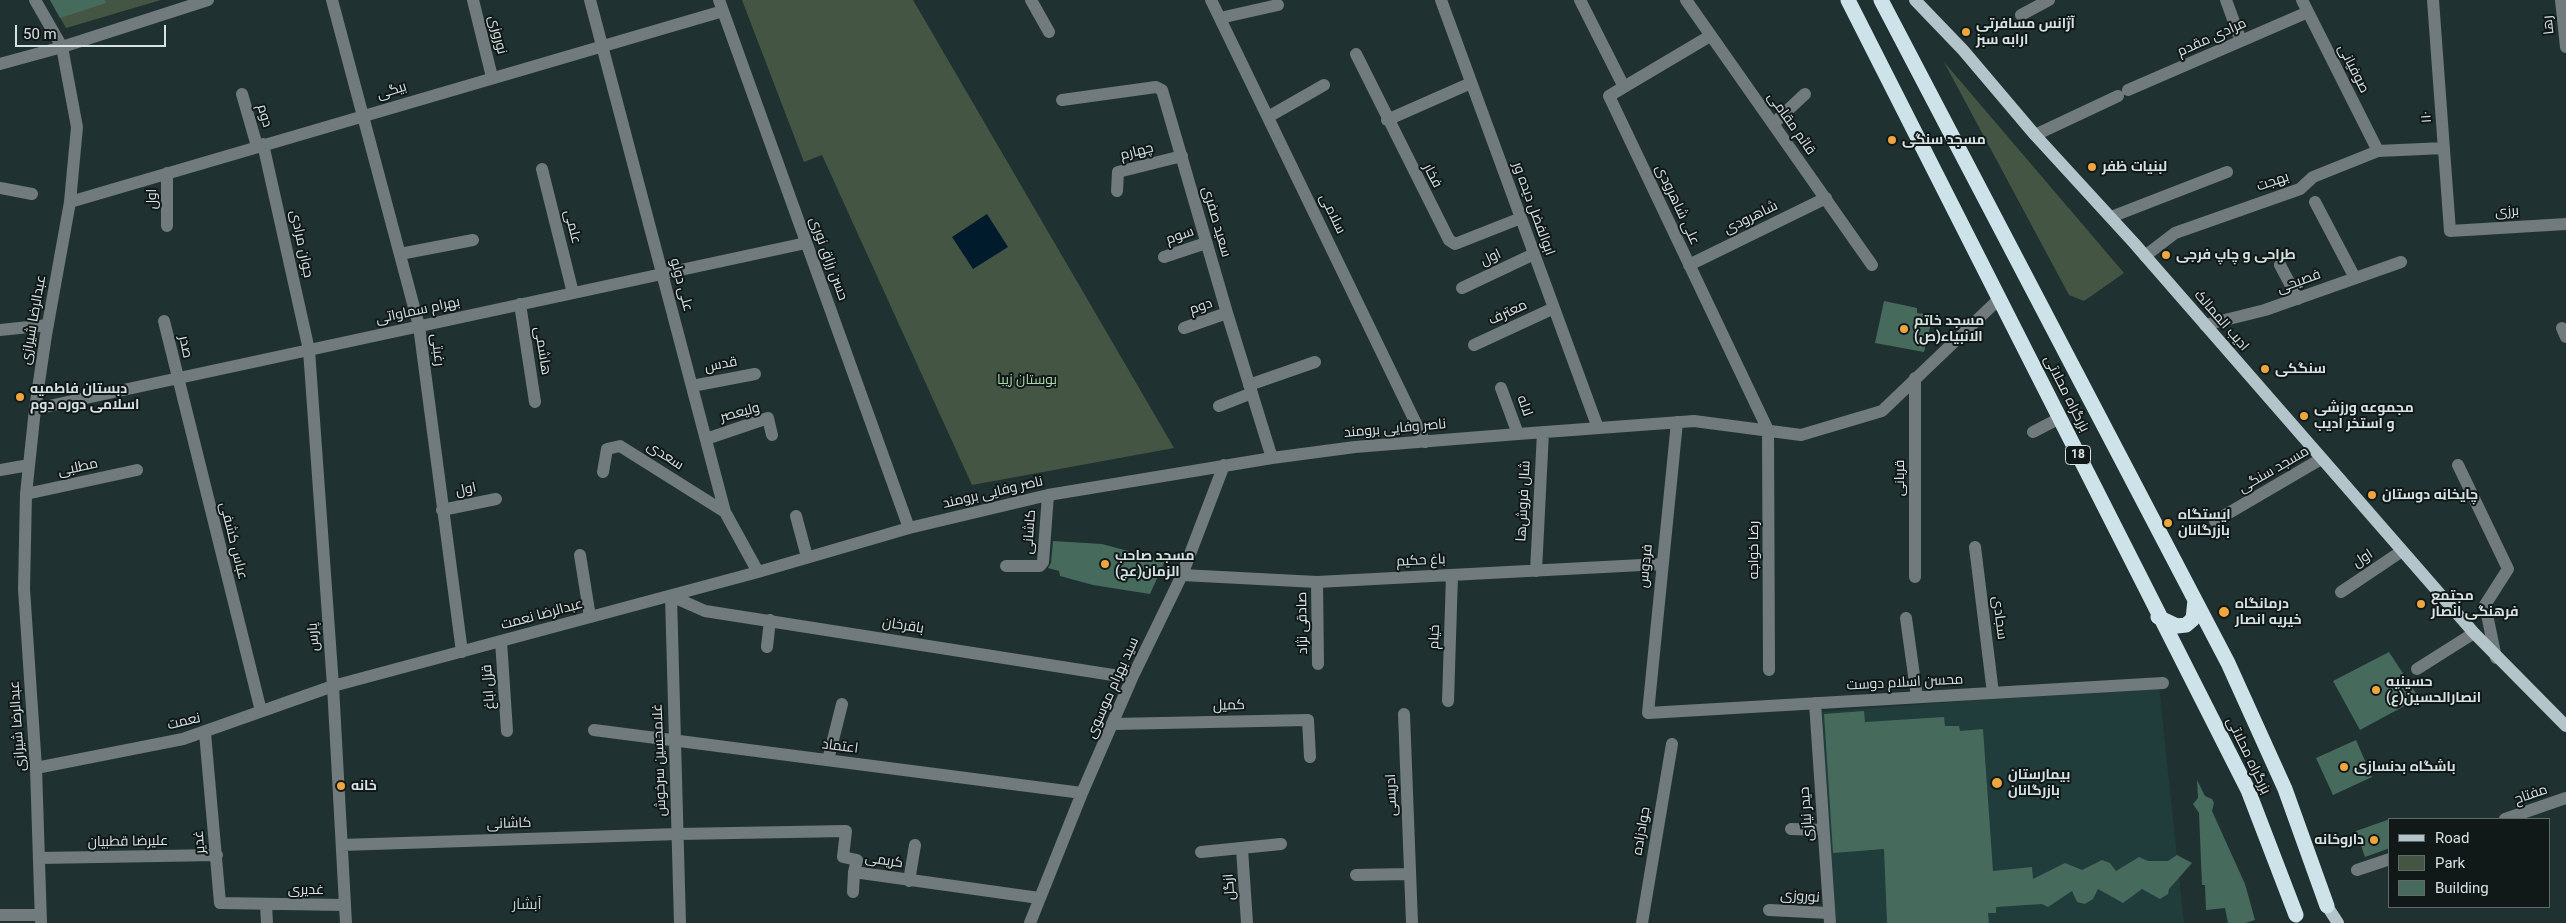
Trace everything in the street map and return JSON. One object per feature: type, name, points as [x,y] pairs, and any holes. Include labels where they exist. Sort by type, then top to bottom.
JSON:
[{"type":"highway","name":"بزرگراه محلاتی","points":[[1848,0],[2060,418],[2158,617],[2248,790],[2297,920]]},
{"type":"highway","name":"بزرگراه محلاتی","points":[[1881,0],[2228,663],[2285,789],[2326,906]]},
{"type":"highway","points":[[2158,617],[2177,626],[2186,625],[2193,619],[2195,598]]},
{"type":"main road","name":"ادیب الممالک","points":[[1915,0],[1963,50],[2035,135],[2145,256],[2496,658],[2566,726]]},
{"type":"main road","points":[[2326,906],[2332,923]]},
{"type":"main road","points":[[2326,906],[2338,923]]},
{"type":"street","name":"عبدالرضا شیرازی","points":[[35,0],[62,47],[77,127],[70,202],[35,409],[26,494],[24,589],[36,768],[40,858],[40,919]]},
{"type":"street","points":[[0,64],[62,47],[208,0]]},
{"type":"street","name":"رغبتی","points":[[332,0],[419,326],[462,652]]},
{"type":"street","name":"نوروزی","points":[[473,0],[492,77]]},
{"type":"street","name":"علی دولو","points":[[590,0],[725,512],[758,572]]},
{"type":"street","points":[[1031,0],[1049,32]]},
{"type":"street","name":"سلامی","points":[[1211,0],[1425,442]]},
{"type":"street","name":"ابوالفضل دیده ور","points":[[1440,0],[1598,428]]},
{"type":"street","points":[[1580,0],[1624,87],[1710,36]]},
{"type":"street","name":"قائم مقامی","points":[[1686,0],[1872,266]]},
{"type":"street","points":[[2020,15],[2048,0]]},
{"type":"street","points":[[2226,0],[2241,41]]},
{"type":"street","name":"صوفیانی","points":[[2302,0],[2378,151]]},
{"type":"street","name":"۱۱۰","points":[[2433,0],[2450,231]]},
{"type":"street","name":"رها","points":[[2561,0],[2566,47]]},
{"type":"street","name":"بیگی","points":[[70,202],[602,45],[721,5]]},
{"type":"street","name":"حسن رزاق نوری","points":[[721,5],[909,528]]},
{"type":"street","points":[[1220,18],[1278,5]]},
{"type":"street","name":"مرادی مقدم","points":[[2035,135],[2123,93],[2308,12]]},
{"type":"street","name":"فخار","points":[[1356,54],[1448,240],[1455,244],[1521,218]]},
{"type":"street","points":[[1387,120],[1471,83]]},
{"type":"street","points":[[1268,117],[1324,85]]},
{"type":"street","name":"سعید صفری","points":[[1062,100],[1156,87],[1162,90],[1227,314],[1272,458]]},
{"type":"street","name":"علی شاهرودی","points":[[1624,87],[1609,96],[1768,430]]},
{"type":"street","name":"دوم","points":[[242,94],[260,145]]},
{"type":"street","points":[[1773,124],[1805,94]]},
{"type":"street","name":"جوان مرادی","points":[[260,145],[309,350]]},
{"type":"street","name":"بهجت","points":[[2145,256],[2176,233],[2300,189],[2313,177],[2378,151],[2444,148]]},
{"type":"street","name":"چهارم","points":[[1117,191],[1118,172],[1182,156]]},
{"type":"street","name":"علمی","points":[[542,169],[572,293]]},
{"type":"street","points":[[2111,218],[2227,172]]},
{"type":"street","name":"اول","points":[[167,173],[167,226]]},
{"type":"street","points":[[0,188],[32,194]]},
{"type":"street","name":"شاهرودی","points":[[1689,265],[1826,198]]},
{"type":"street","points":[[2315,202],[2355,278]]},
{"type":"street","name":"برزی","points":[[2450,231],[2566,224]]},
{"type":"street","points":[[400,254],[473,240]]},
{"type":"street","name":"بهرام سماواتی","points":[[35,409],[806,243]]},
{"type":"street","name":"سوم","points":[[1164,257],[1206,243]]},
{"type":"street","name":"اول","points":[[1462,288],[1534,254]]},
{"type":"street","name":"فصیحی","points":[[2205,325],[2265,310],[2402,262]]},
{"type":"street","points":[[2280,265],[2298,299]]},
{"type":"street","name":"ناصر وفایی برومند","points":[[758,572],[909,528],[1048,495],[1224,465],[1355,447],[1694,421],[1801,435],[1882,410],[1999,299]]},
{"type":"street","name":"هاشمی","points":[[520,304],[535,402]]},
{"type":"street","name":"معترف","points":[[1474,345],[1554,308]]},
{"type":"street","name":"دوم","points":[[1184,328],[1227,314]]},
{"type":"street","name":"صدر","points":[[164,321],[177,378]]},
{"type":"street","points":[[0,330],[48,325]]},
{"type":"street","name":"پارس","points":[[309,350],[333,686],[346,923]]},
{"type":"street","points":[[1219,406],[1251,389],[1315,362]]},
{"type":"street","name":"قدس","points":[[692,386],[755,374]]},
{"type":"street","name":"عباس کشفی","points":[[177,378],[261,711]]},
{"type":"street","name":"قربانی","points":[[1915,378],[1915,577]]},
{"type":"street","name":"لاله","points":[[1501,388],[1518,434]]},
{"type":"street","name":"ولیعصر","points":[[706,438],[768,418],[772,435]]},
{"type":"street","points":[[2033,432],[2060,418]]},
{"type":"street","name":"فردوس","points":[[1648,713],[1661,564],[1677,422]]},
{"type":"street","name":"رضا خواجه","points":[[1768,430],[1769,670]]},
{"type":"street","name":"شال فروش‌ها","points":[[1536,571],[1543,432]]},
{"type":"street","name":"سعدی","points":[[603,472],[607,449],[620,446],[725,512]]},
{"type":"street","name":"مسجد سنگی","points":[[2215,521],[2322,460]]},
{"type":"street","points":[[0,470],[29,465]]},
{"type":"street","name":"سید بهرام موسوی","points":[[1030,923],[1082,793],[1132,678],[1182,575],[1224,465]]},
{"type":"street","points":[[2458,465],[2508,569],[2485,605],[2496,658]]},
{"type":"street","name":"مطلبی","points":[[26,494],[136,470]]},
{"type":"street","name":"کاشانی","points":[[1006,566],[1040,566],[1044,562],[1048,495]]},
{"type":"street","name":"اول","points":[[442,510],[496,499]]},
{"type":"street","points":[[796,516],[807,557]]},
{"type":"street","name":"سجادی","points":[[1975,547],[1993,693]]},
{"type":"street","name":"اول","points":[[2341,592],[2402,551]]},
{"type":"street","points":[[580,555],[590,617]]},
{"type":"street","name":"باغ حکیم","points":[[1182,575],[1317,582],[1661,564]]},
{"type":"street","name":"عبدالرضا نعمت","points":[[333,686],[758,572]]},
{"type":"street","name":"خیام","points":[[1448,701],[1452,575]]},
{"type":"street","name":"صادقی نژاد","points":[[1317,582],[1318,664]]},
{"type":"street","name":"باقرخان","points":[[671,596],[705,611],[1132,678]]},
{"type":"street","name":"غلامحسین سرخوش","points":[[671,596],[680,923]]},
{"type":"street","points":[[1906,618],[1917,697]]},
{"type":"street","points":[[767,647],[770,620]]},
{"type":"street","points":[[2417,669],[2474,633]]},
{"type":"street","name":"قزل اباغ","points":[[501,641],[507,731]]},
{"type":"street","name":"محسن اسلام دوست","points":[[1648,713],[2163,683]]},
{"type":"street","name":"نعمت","points":[[36,768],[205,733],[333,686]]},
{"type":"street","points":[[828,760],[842,704]]},
{"type":"street","name":"حیدر نیازی","points":[[1815,704],[1829,918]]},
{"type":"street","name":"ادریسی","points":[[1404,714],[1412,923]]},
{"type":"street","name":"کمیل","points":[[1113,724],[1308,720],[1310,757]]},
{"type":"street","name":"اعتماد","points":[[594,730],[1082,793]]},
{"type":"street","name":"غدیر","points":[[205,733],[220,903],[266,905]]},
{"type":"street","name":"جوادزاده","points":[[1642,923],[1672,744]]},
{"type":"street","name":"مفتاح","points":[[2508,818],[2566,798]]},
{"type":"street","points":[[1791,829],[1823,830]]},
{"type":"street","name":"کریمی","points":[[678,834],[846,831],[843,857],[857,860],[854,872],[1039,898]]},
{"type":"street","name":"کاشانی","points":[[342,845],[678,834]]},
{"type":"street","points":[[1200,852],[1281,844]]},
{"type":"street","points":[[909,881],[915,845]]},
{"type":"street","name":"ازگل","points":[[1242,849],[1247,923]]},
{"type":"street","name":"علیرضا قطبیان","points":[[40,858],[216,855]]},
{"type":"street","points":[[2357,870],[2388,860]]},
{"type":"street","points":[[854,872],[854,892]]},
{"type":"street","points":[[1356,875],[1410,874]]},
{"type":"street","points":[[266,905],[266,923]]},
{"type":"street","name":"غدیری","points":[[266,905],[345,905]]},
{"type":"street","name":"نوروزی","points":[[1769,910],[1829,918]]},
{"type":"street","points":[[0,915],[40,919]]},
{"type":"shaded area","points":[[987,214],[1008,247],[973,269],[952,237]]},
{"type":"shaded area","name":"بیمارستان بازرگانان","points":[[2159,686],[2184,923],[1835,923],[1820,712]]},
{"type":"green space","points":[[50,0],[161,0],[66,28]]},
{"type":"green space","name":"بوستان زیبا","points":[[742,0],[913,0],[1174,448],[972,485],[822,155],[804,162]]},
{"type":"green space","points":[[1944,62],[2124,273],[2084,301],[2069,295]]},
{"type":"building","points":[[50,0],[105,0],[106,3],[60,18]]},
{"type":"building","name":"مسجد خاتم الانبیاء(ص)","points":[[1884,301],[1917,308],[1917,313],[1933,315],[1924,352],[1875,343]]},
{"type":"building","name":"مسجد صاحب الزمان(عج)","points":[[1053,541],[1102,544],[1165,561],[1150,594],[1093,585],[1060,576],[1059,571],[1048,568],[1051,563]]},
{"type":"building","name":"حسینیه انصارالحسین(ع)","points":[[2389,652],[2419,698],[2360,730],[2333,681]]},
{"type":"building","points":[[1864,711],[1865,722],[1944,717],[1945,726],[1959,726],[1960,731],[1983,729],[1993,871],[2032,867],[2033,879],[2065,863],[2082,870],[2102,860],[2110,863],[2116,871],[2139,857],[2148,861],[2168,861],[2177,855],[2192,863],[2169,889],[2168,894],[2160,899],[2142,889],[2123,903],[2098,889],[2093,899],[2085,904],[2077,902],[2072,891],[2048,907],[2042,904],[1996,907],[1996,913],[1988,913],[1989,923],[1887,923],[1884,849],[1833,853],[1824,714]]},
{"type":"building","name":"باشگاه بدنسازی","points":[[2356,740],[2372,777],[2333,795],[2316,758]]},
{"type":"building","points":[[2197,780],[2205,796],[2212,799],[2214,803],[2212,811],[2245,884],[2255,920],[2245,923],[2228,923],[2225,908],[2206,910],[2205,885],[2202,885],[2199,813],[2193,804],[2198,798]]},
{"type":"building","name":"داروخانه","points":[[2388,820],[2388,849],[2365,857],[2356,831]]},
{"type":"place","name":"آژانس مسافرتی ارابه سبز","points":[[1966,32]]},
{"type":"place","name":"مسجد سنگی","points":[[1892,140]]},
{"type":"place","name":"لبنیات ظفر","points":[[2092,167]]},
{"type":"place","name":"طراحی و چاپ فرجی","points":[[2166,255]]},
{"type":"place","name":"مسجد خاتم الانبیاء(ص)","points":[[1904,329]]},
{"type":"place","name":"سنگکی","points":[[2265,369]]},
{"type":"place","name":"دبستان فاطمیه اسلامی دوره دوم","points":[[20,397]]},
{"type":"place","name":"مجموعه ورزشی و استخر ادیب","points":[[2304,416]]},
{"type":"place","name":"چایخانِه دوستان","points":[[2372,495]]},
{"type":"place","name":"ایستگاه بازرگانان","points":[[2168,523]]},
{"type":"place","name":"مسجد صاحب الزمان(عج)","points":[[1105,564]]},
{"type":"place","name":"مجتمع فرهنگی انصار","points":[[2421,604]]},
{"type":"place","name":"درمانگاه خیریه انصار","points":[[2224,612]]},
{"type":"place","name":"حسینیه انصارالحسین(ع)","points":[[2376,690]]},
{"type":"place","name":"باشگاه بدنسازی","points":[[2344,767]]},
{"type":"place","name":"بیمارستان بازرگانان","points":[[1997,783]]},
{"type":"place","name":"خانه","points":[[341,786]]},
{"type":"place","name":"داروخانه","points":[[2374,840]]},
{"type":"district","name":"آبشار","points":[[527,905]]}]
